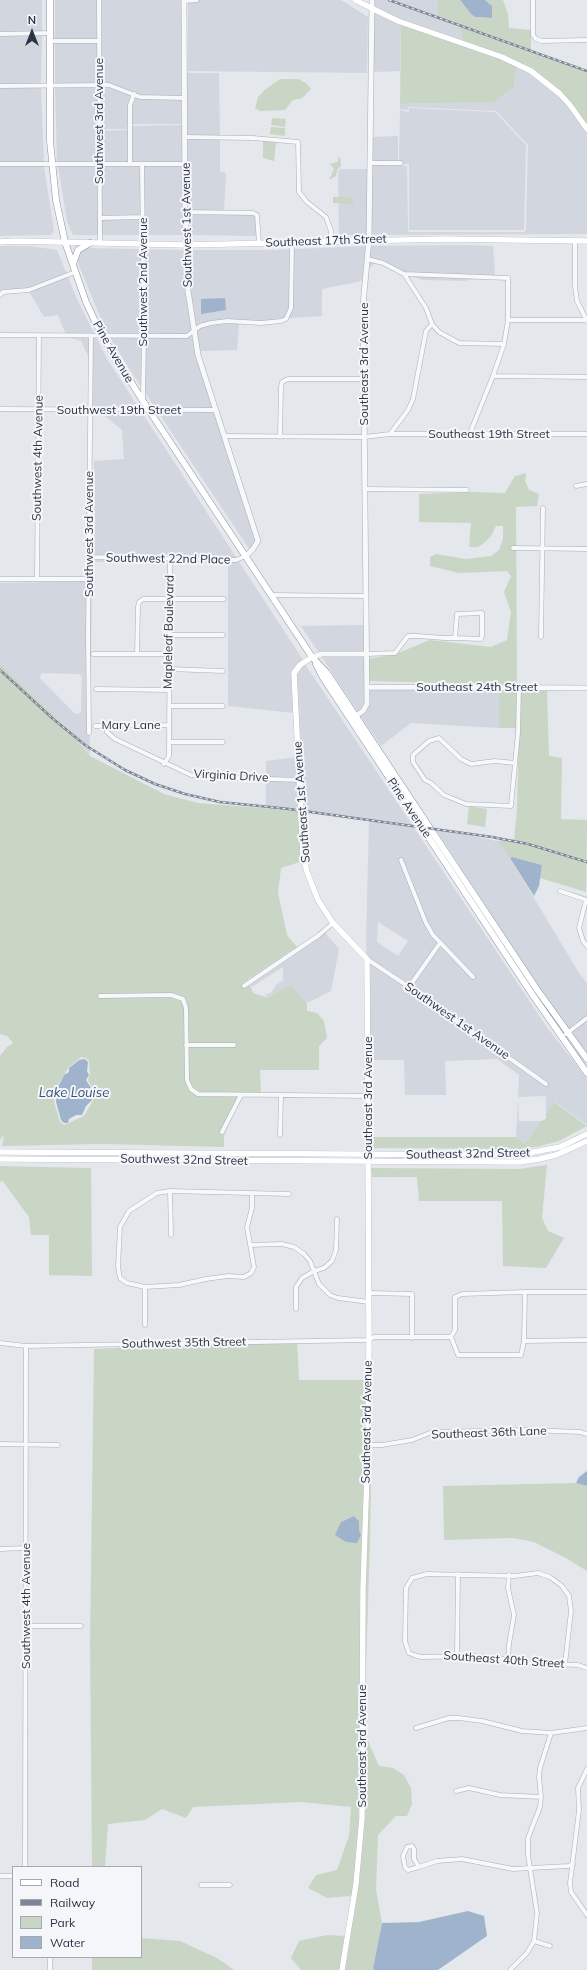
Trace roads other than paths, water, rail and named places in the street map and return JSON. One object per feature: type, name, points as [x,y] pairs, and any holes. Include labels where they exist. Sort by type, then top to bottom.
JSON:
[{"type":"highway","name":"Pine Avenue","points":[[50,0],[49,86],[51,164],[57,204],[65,242],[72,265],[86,302],[102,336],[142,401],[312,657],[322,676],[353,718],[510,955]]},
{"type":"highway","points":[[72,265],[78,250],[90,242]]},
{"type":"highway","points":[[510,955],[587,1059]]},
{"type":"highway","points":[[510,955],[562,1038],[587,1073]]},
{"type":"main road","points":[[355,0],[372,10],[398,21],[502,57],[531,71],[560,94],[587,129]]},
{"type":"main road","points":[[0,238],[15,241]]},
{"type":"main road","name":"Southeast 17th Street","points":[[15,241],[186,245],[292,243],[369,239],[587,242]]},
{"type":"main road","points":[[0,242],[15,241]]},
{"type":"main road","name":"Southeast 1st Avenue","points":[[312,657],[300,665],[294,674],[302,846],[307,872],[318,900],[333,923],[367,959]]},
{"type":"main road","name":"Southeast 3rd Avenue","points":[[342,1970],[356,1884],[362,1818],[363,1589],[368,1445],[369,1340],[367,959]]},
{"type":"main road","name":"Southeast 32nd Street","points":[[368,1155],[518,1155],[560,1147],[587,1134]]},
{"type":"main road","name":"Southeast 32nd Street","points":[[368,1162],[520,1162],[556,1155],[587,1141]]},
{"type":"main road","name":"Southwest 32nd Street","points":[[0,1152],[368,1155]]},
{"type":"main road","name":"Southwest 32nd Street","points":[[0,1159],[368,1162]]},
{"type":"street","name":"Southwest 3rd Avenue","points":[[99,0],[100,243]]},
{"type":"street","points":[[184,0],[197,0]]},
{"type":"street","name":"Southwest 1st Avenue","points":[[184,0],[185,212],[188,291],[198,355],[258,541],[253,550],[246,556]]},
{"type":"street","name":"Southeast 3rd Avenue","points":[[353,718],[363,712],[367,704],[363,304],[369,239],[372,0]]},
{"type":"street","points":[[533,0],[533,34],[536,39],[542,41],[587,40]]},
{"type":"street","points":[[0,34],[50,34]]},
{"type":"street","points":[[50,41],[99,41]]},
{"type":"street","points":[[0,86],[99,85],[113,86],[140,96],[185,98]]},
{"type":"street","points":[[130,164],[130,105],[134,94]]},
{"type":"street","points":[[185,137],[253,138],[298,142],[299,192],[306,202],[326,217],[331,240]]},
{"type":"street","points":[[370,163],[401,163]]},
{"type":"street","points":[[0,164],[185,164]]},
{"type":"street","name":"Southwest 2nd Avenue","points":[[142,164],[144,336],[142,401]]},
{"type":"street","points":[[185,212],[253,213],[257,215],[259,243]]},
{"type":"street","points":[[100,218],[143,217]]},
{"type":"street","points":[[508,320],[587,320],[578,301],[575,286],[575,241]]},
{"type":"street","points":[[0,335],[187,336],[200,326],[211,323],[227,321],[261,323],[281,321],[286,319],[291,308],[292,243]]},
{"type":"street","points":[[367,259],[379,262],[404,274],[508,278],[508,320],[504,344],[470,433]]},
{"type":"street","points":[[0,295],[3,292],[29,290],[75,272]]},
{"type":"street","points":[[404,274],[426,308],[432,324],[439,332],[459,343],[504,344]]},
{"type":"street","points":[[390,434],[408,410],[413,399],[426,330],[432,324]]},
{"type":"street","name":"Southwest 4th Avenue","points":[[37,579],[39,336]]},
{"type":"street","name":"Southwest 3rd Avenue","points":[[89,733],[90,410],[92,381],[91,336]]},
{"type":"street","points":[[493,376],[587,377]]},
{"type":"street","points":[[280,437],[282,382],[288,379],[364,379]]},
{"type":"street","name":"Southwest 19th Street","points":[[0,409],[215,410]]},
{"type":"street","name":"Southeast 19th Street","points":[[364,438],[390,434],[587,434]]},
{"type":"street","points":[[224,436],[364,438]]},
{"type":"street","points":[[576,486],[587,484]]},
{"type":"street","points":[[365,489],[467,490]]},
{"type":"street","points":[[541,637],[541,548],[543,508]]},
{"type":"street","points":[[512,548],[587,549]]},
{"type":"street","name":"Southwest 22nd Place","points":[[89,557],[236,560],[246,556]]},
{"type":"street","name":"Mapleleaf Boulevard","points":[[164,764],[169,756],[170,559]]},
{"type":"street","points":[[0,579],[89,579]]},
{"type":"street","points":[[271,595],[366,596]]},
{"type":"street","points":[[138,654],[138,608],[143,599],[224,599]]},
{"type":"street","points":[[312,657],[322,654],[395,653],[408,636],[455,638],[482,638],[482,613],[457,614],[455,638]]},
{"type":"street","points":[[170,635],[223,635]]},
{"type":"street","points":[[93,654],[170,654]]},
{"type":"street","points":[[169,669],[223,671]]},
{"type":"street","name":"Southeast 24th Street","points":[[367,687],[587,688]]},
{"type":"street","points":[[515,762],[495,761],[471,764],[461,759],[439,738],[429,741],[413,755],[413,762],[425,780],[431,783],[444,795],[466,804],[505,807],[511,806],[515,762],[519,687]]},
{"type":"street","points":[[96,690],[169,690]]},
{"type":"street","name":"Mapleleaf Boulevard","points":[[169,706],[223,706]]},
{"type":"street","name":"Mary Lane","points":[[94,726],[168,725]]},
{"type":"street","name":"Virginia Drive","points":[[106,726],[110,736],[184,773],[206,777],[300,780]]},
{"type":"street","points":[[169,742],[224,742]]},
{"type":"street","points":[[401,860],[426,923],[440,943],[473,977]]},
{"type":"street","points":[[560,891],[586,900],[579,928],[583,941],[587,946]]},
{"type":"street","points":[[244,986],[319,935],[333,923]]},
{"type":"street","points":[[409,987],[440,943]]},
{"type":"street","name":"Southwest 1st Avenue","points":[[367,959],[546,1084]]},
{"type":"street","points":[[100,996],[180,996],[184,1001],[186,1008],[187,1080],[191,1090],[202,1095],[368,1096]]},
{"type":"street","points":[[562,1038],[587,1018]]},
{"type":"street","points":[[186,1045],[234,1045]]},
{"type":"street","points":[[222,1132],[241,1095]]},
{"type":"street","points":[[280,1135],[281,1095]]},
{"type":"street","points":[[252,1194],[252,1208],[247,1227],[254,1267],[251,1273],[244,1277],[228,1276],[178,1285],[145,1287],[127,1283],[120,1278],[118,1267],[120,1227],[129,1211],[157,1193],[170,1191],[222,1191],[252,1194],[289,1194]]},
{"type":"street","points":[[170,1191],[171,1235]]},
{"type":"street","points":[[296,1309],[296,1287],[302,1278],[314,1271],[324,1268],[332,1261],[336,1250],[337,1219]]},
{"type":"street","points":[[250,1245],[282,1244],[294,1247],[304,1254],[310,1261],[319,1284],[330,1295],[338,1298],[369,1302]]},
{"type":"street","points":[[145,1287],[145,1325]]},
{"type":"street","points":[[524,1292],[524,1341],[521,1354],[459,1355],[451,1336],[455,1330],[455,1298],[462,1294],[524,1292],[587,1292]]},
{"type":"street","points":[[369,1293],[412,1294],[412,1338]]},
{"type":"street","name":"Southwest 35th Street","points":[[0,1343],[26,1346],[369,1340],[374,1337],[412,1338],[451,1336]]},
{"type":"street","points":[[524,1341],[587,1340]]},
{"type":"street","name":"Southwest 4th Avenue","points":[[25,1866],[26,1346]]},
{"type":"street","name":"Southeast 36th Lane","points":[[368,1445],[382,1445],[412,1440],[432,1432],[530,1430],[580,1432],[587,1434]]},
{"type":"street","points":[[0,1444],[58,1445]]},
{"type":"street","points":[[0,1549],[26,1548]]},
{"type":"street","points":[[457,1656],[458,1574],[509,1575],[538,1573],[550,1577],[562,1586],[569,1596],[571,1611],[566,1664]]},
{"type":"street","name":"Southeast 40th Street","points":[[458,1574],[427,1574],[412,1578],[406,1588],[406,1641],[409,1653],[414,1655],[457,1656],[508,1660],[525,1664],[578,1665],[587,1668]]},
{"type":"street","points":[[508,1660],[514,1615],[508,1588],[509,1575]]},
{"type":"street","points":[[25,1626],[81,1626]]},
{"type":"street","points":[[416,1728],[448,1718],[459,1718],[482,1721],[522,1731],[552,1733],[587,1728]]},
{"type":"street","points":[[510,1970],[527,1953],[534,1941],[537,1913],[528,1854],[528,1838],[540,1807],[541,1797],[538,1777],[552,1733]]},
{"type":"street","points":[[587,1769],[578,1788],[579,1810],[570,1883],[572,1892],[587,1915]]},
{"type":"street","points":[[456,1791],[469,1788],[500,1795],[541,1797]]},
{"type":"street","points":[[419,1867],[414,1859],[414,1849],[412,1846],[407,1847],[403,1856],[405,1867],[408,1870],[419,1867],[437,1861],[462,1859],[513,1869],[568,1866],[573,1864]]},
{"type":"street","points":[[0,1876],[12,1876]]},
{"type":"street","points":[[202,1885],[230,1885]]},
{"type":"street","points":[[534,1941],[550,1946]]},
{"type":"street","points":[[50,1958],[50,1970]]},
{"type":"water","points":[[460,0],[485,0],[492,6],[492,18],[475,17]]},
{"type":"water","points":[[225,298],[226,310],[201,314],[201,299]]},
{"type":"water","points":[[512,857],[542,865],[539,886],[534,896],[510,858]]},
{"type":"water","name":"Lake Louise","points":[[85,1059],[88,1062],[87,1071],[89,1075],[86,1080],[91,1088],[92,1100],[86,1106],[82,1115],[76,1115],[69,1119],[68,1123],[64,1123],[61,1120],[56,1102],[57,1089],[64,1075],[69,1072],[69,1068],[79,1060]]},
{"type":"water","points":[[587,1471],[587,1486],[576,1483],[579,1477]]},
{"type":"water","points":[[354,1516],[359,1521],[359,1530],[361,1535],[357,1543],[346,1542],[335,1535],[341,1522]]},
{"type":"water","points":[[468,1911],[484,1916],[487,1936],[438,1970],[374,1970],[373,1968],[382,1923],[419,1922]]},
{"type":"railway","points":[[389,0],[587,71]]},
{"type":"railway","points":[[0,670],[52,718],[85,745],[125,770],[155,784],[185,794],[220,802],[289,809],[492,837],[528,844],[587,862]]}]
